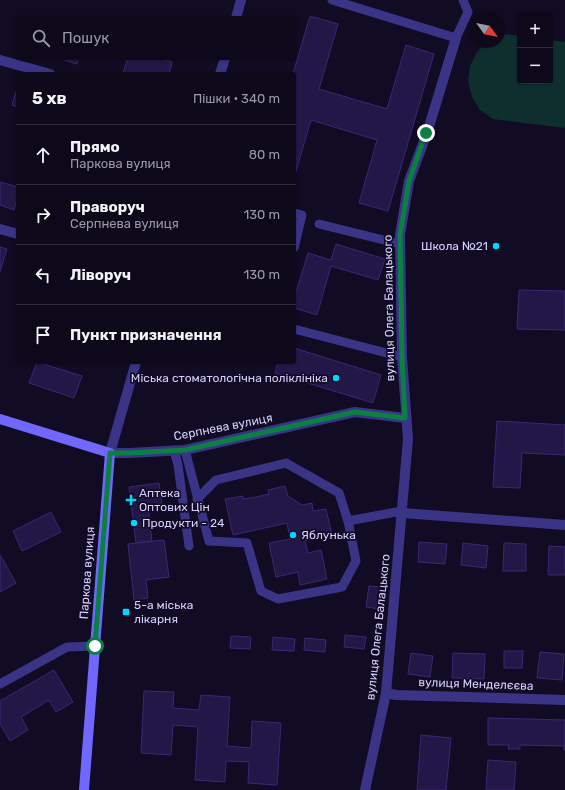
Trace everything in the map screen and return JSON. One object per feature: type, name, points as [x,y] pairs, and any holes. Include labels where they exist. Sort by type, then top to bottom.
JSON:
[{"type":"main road","name":"Серпнева вулиця","points":[[0,419],[110,453]]},
{"type":"main road","name":"Паркова вулиця","points":[[84,790],[110,453]]},
{"type":"street","points":[[237,16],[241,0]]},
{"type":"street","name":"вулиця Олега Балацького","points":[[365,790],[386,693],[408,439],[405,418],[402,357],[400,235],[409,181],[456,38]]},
{"type":"street","points":[[0,60],[43,72]]},
{"type":"street","points":[[221,72],[224,60]]},
{"type":"street","points":[[0,229],[16,233]]},
{"type":"street","name":"Паркова вулиця","points":[[110,453],[135,364]]},
{"type":"street","name":"Серпнева вулиця","points":[[110,453],[185,450],[355,412],[405,418]]},
{"type":"street","points":[[402,513],[565,525]]},
{"type":"street","name":"вулиця Менделєєва","points":[[386,693],[396,695],[565,700]]},
{"type":"lane","points":[[332,0],[354,3],[456,38],[468,12],[463,0]]},
{"type":"lane","points":[[296,214],[302,215],[296,240]]},
{"type":"lane","points":[[319,224],[400,244]]},
{"type":"lane","points":[[296,330],[402,357]]},
{"type":"lane","points":[[174,450],[178,465],[189,546]]},
{"type":"lane","points":[[185,450],[197,499],[209,541],[246,543],[262,591],[278,599],[342,587],[356,561],[348,521],[339,493],[286,464],[216,480],[197,499]]},
{"type":"lane","points":[[348,521],[396,512],[402,513]]},
{"type":"lane","points":[[0,684],[67,647],[95,646]]},
{"type":"green space","points":[[505,34],[517,36],[517,84],[553,84],[553,40],[565,42],[565,128],[493,119],[480,110],[472,97],[468,81],[470,66],[477,52],[481,48],[505,48]]},
{"type":"building","points":[[310,16],[338,24],[319,89],[387,109],[406,45],[434,54],[388,211],[359,203],[377,140],[311,120],[296,171],[296,72],[294,72]]},
{"type":"building","points":[[64,60],[78,60],[77,64]]},
{"type":"building","points":[[127,60],[166,60],[172,62],[170,72],[123,72]]},
{"type":"building","points":[[16,92],[16,106],[12,105]]},
{"type":"building","points":[[0,182],[16,186],[16,203],[14,210],[0,205]]},
{"type":"building","points":[[336,244],[385,259],[378,280],[331,266],[317,315],[296,309],[296,292],[308,253],[331,260]]},
{"type":"building","points":[[0,247],[7,249],[0,272]]},
{"type":"building","points":[[519,290],[565,291],[565,330],[517,329]]},
{"type":"building","name":"Міська стоматологічна поліклініка","points":[[296,349],[381,375],[373,403],[275,373],[277,364],[296,364]]},
{"type":"building","points":[[36,364],[43,364],[82,376],[74,398],[29,383]]},
{"type":"building","points":[[497,421],[565,425],[565,455],[522,453],[520,488],[493,487]]},
{"type":"building","points":[[159,483],[162,503],[148,505],[152,541],[136,543],[129,487]]},
{"type":"building","points":[[285,486],[288,496],[302,505],[312,503],[313,511],[326,509],[332,535],[305,541],[308,553],[321,550],[327,579],[300,585],[298,572],[276,577],[269,543],[290,539],[287,523],[233,535],[225,499],[243,496],[243,499],[256,497],[269,494],[268,490]]},
{"type":"building","points":[[51,512],[61,532],[22,551],[13,531]]},
{"type":"building","points":[[164,540],[169,577],[146,580],[148,598],[134,600],[128,544]]},
{"type":"building","points":[[419,542],[447,544],[445,564],[418,562]]},
{"type":"building","points":[[463,543],[488,546],[486,568],[461,565]]},
{"type":"building","points":[[504,543],[526,544],[526,571],[503,571]]},
{"type":"building","points":[[549,546],[565,547],[565,575],[548,575]]},
{"type":"building","points":[[0,555],[16,583],[0,592]]},
{"type":"building","points":[[369,586],[382,587],[380,609],[366,607]]},
{"type":"building","points":[[345,635],[366,637],[364,649],[344,647]]},
{"type":"building","points":[[231,636],[251,637],[250,649],[230,648]]},
{"type":"building","points":[[273,637],[295,639],[294,651],[272,650]]},
{"type":"building","points":[[305,638],[326,640],[325,652],[304,650]]},
{"type":"building","points":[[504,651],[523,651],[522,668],[504,668]]},
{"type":"building","points":[[540,652],[564,654],[562,680],[537,678]]},
{"type":"building","points":[[411,653],[433,656],[430,677],[408,674]]},
{"type":"building","points":[[453,653],[485,654],[484,679],[452,678]]},
{"type":"building","points":[[54,670],[73,702],[56,712],[49,700],[21,717],[28,730],[10,741],[0,724],[0,701]]},
{"type":"building","points":[[144,691],[174,692],[173,708],[199,710],[201,695],[230,697],[227,746],[251,748],[252,721],[281,723],[277,785],[248,783],[249,762],[226,761],[225,782],[195,780],[198,727],[173,725],[171,755],[141,753]]},
{"type":"building","points":[[488,718],[565,720],[565,750],[564,746],[520,745],[520,749],[508,749],[509,745],[488,745]]},
{"type":"building","points":[[421,735],[451,738],[446,790],[417,790]]},
{"type":"building","points":[[488,760],[516,762],[514,790],[486,790]]},
{"type":"place","name":"Школа №21","points":[[496,246]]},
{"type":"place","name":"Міська стоматологічна поліклініка","points":[[336,378]]},
{"type":"place","name":"Аптека Оптових Цін","points":[[131,500]]},
{"type":"place","name":"Продукти - 24","points":[[134,523]]},
{"type":"place","name":"Яблунька","points":[[293,535]]},
{"type":"place","name":"5-а міська лікарня","points":[[126,612]]},
{"type":"route","points":[[95,646],[110,453],[185,450],[355,412],[405,418],[402,357],[400,235],[409,181],[426,133]]}]
